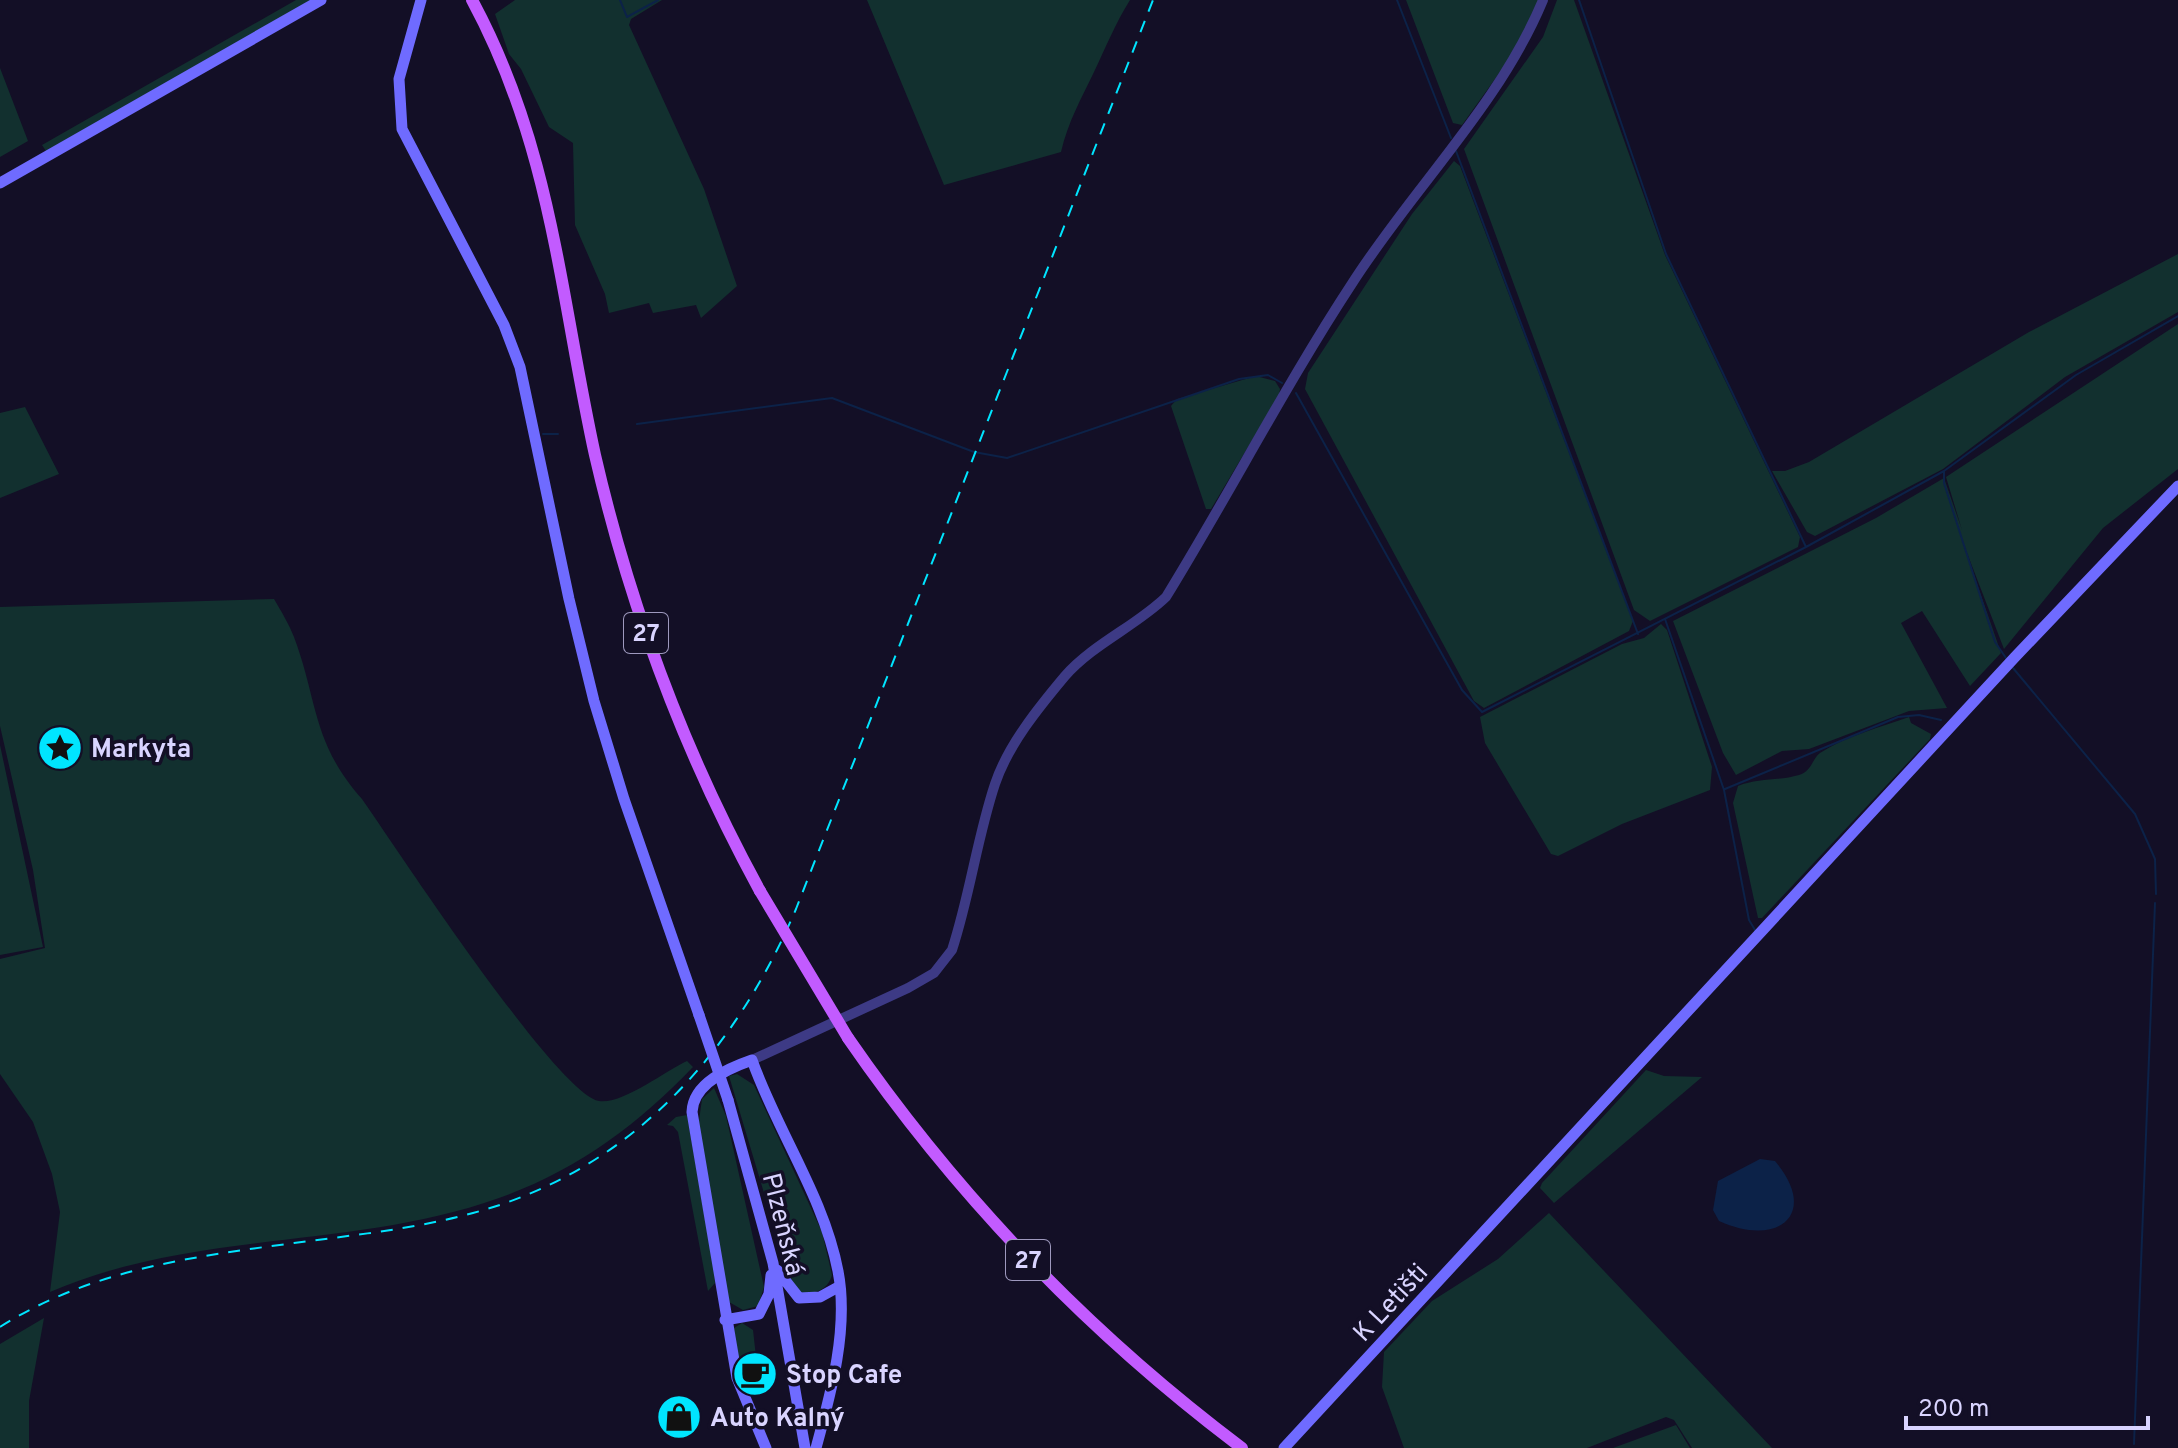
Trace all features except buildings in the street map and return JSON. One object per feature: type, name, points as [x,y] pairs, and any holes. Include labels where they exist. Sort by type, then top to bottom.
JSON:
[{"type":"main road","points":[[0,183],[321,0]]},
{"type":"main road","name":"Plzeňská","points":[[421,0],[399,79],[402,129],[504,325],[520,367],[594,701],[728,1100],[773,1263],[805,1448]]},
{"type":"main road","name":"27","points":[[472,0],[513,87],[539,165],[593,444],[634,598],[693,756],[760,891],[848,1038],[929,1147],[1029,1261],[1137,1363],[1242,1448]]},
{"type":"main road","name":"K Letišti","points":[[1284,1448],[2015,657],[2178,486]]},
{"type":"main road","points":[[766,1448],[740,1392],[725,1320],[692,1105],[710,1082],[730,1068],[752,1060],[772,1112],[825,1227],[840,1286],[837,1349],[816,1448]]},
{"type":"main road","points":[[773,1263],[799,1298],[820,1297],[840,1286]]},
{"type":"main road","points":[[725,1320],[759,1314],[769,1294],[773,1263]]},
{"type":"street","points":[[752,1060],[908,988],[934,973],[952,950],[996,782],[1010,751],[1066,676],[1084,658],[1144,618],[1166,597],[1351,284],[1401,211],[1518,56],[1543,0]]},
{"type":"green space","points":[[296,0],[311,0],[46,151],[42,145]]},
{"type":"green space","points":[[515,0],[662,0],[631,19],[629,25],[704,189],[737,286],[701,318],[696,305],[653,313],[649,303],[609,313],[605,294],[575,225],[573,143],[549,127],[521,69],[509,54],[495,14]]},
{"type":"green space","points":[[867,0],[1130,0],[1075,111],[1061,152],[944,185]]},
{"type":"green space","points":[[1406,0],[1540,0],[1520,44],[1462,125],[1453,123]]},
{"type":"green space","points":[[1557,0],[1574,0],[1665,255],[1800,537],[1798,547],[1650,621],[1634,610],[1464,149],[1543,37]]},
{"type":"green space","points":[[0,68],[28,141],[0,157]]},
{"type":"green space","points":[[1454,161],[1460,166],[1633,621],[1629,631],[1484,708],[1474,701],[1305,389],[1308,373],[1412,214]]},
{"type":"green space","points":[[2178,254],[2178,312],[2065,377],[1943,469],[1815,536],[1807,532],[1772,471],[1785,471],[1809,462],[2029,332]]},
{"type":"green space","points":[[2178,324],[2178,469],[2103,528],[2004,649],[1962,540],[2001,653],[1970,686],[1922,611],[1901,623],[1947,708],[1909,711],[1809,749],[1782,751],[1736,775],[1723,753],[1673,621],[1876,518],[1944,478],[1962,530],[1946,477]]},
{"type":"green space","points":[[1256,376],[1275,381],[1280,389],[1279,395],[1211,509],[1206,509],[1171,406],[1177,399]]},
{"type":"green space","points":[[25,407],[59,474],[0,498],[0,413]]},
{"type":"green space","points":[[274,599],[294,637],[325,740],[346,779],[477,965],[549,1057],[578,1088],[599,1101],[631,1093],[687,1061],[693,1067],[650,1108],[604,1144],[554,1174],[499,1198],[388,1226],[161,1258],[105,1272],[50,1292],[60,1212],[52,1174],[33,1122],[0,1074],[0,959],[45,948],[33,870],[0,726],[0,607]]},
{"type":"green space","points":[[1661,624],[1667,630],[1712,767],[1710,790],[1622,824],[1558,856],[1551,854],[1485,743],[1480,717],[1622,644],[1644,638]]},
{"type":"green space","points":[[1909,717],[1911,723],[1931,734],[1930,739],[1762,918],[1758,918],[1733,803],[1738,786],[1799,775],[1830,747]]},
{"type":"green space","points":[[0,745],[43,947],[0,955]]},
{"type":"green space","points":[[1646,1070],[1664,1076],[1702,1077],[1554,1203],[1540,1188],[1542,1183]]},
{"type":"green space","points":[[737,1074],[754,1085],[822,1232],[832,1275],[827,1284],[816,1292],[802,1295],[793,1290],[729,1076]]},
{"type":"green space","points":[[714,1088],[726,1116],[764,1287],[758,1306],[743,1310],[729,1302],[698,1128],[702,1099]]},
{"type":"green space","points":[[687,1115],[714,1271],[715,1283],[708,1291],[678,1132],[667,1125],[676,1117]]},
{"type":"green space","points":[[1549,1213],[1772,1448],[1692,1448],[1674,1420],[1666,1417],[1587,1448],[1404,1448],[1382,1387],[1384,1352],[1432,1301],[1498,1259]]},
{"type":"green space","points":[[44,1318],[29,1401],[29,1448],[0,1448],[0,1344]]},
{"type":"green space","points":[[742,1323],[753,1330],[757,1366],[746,1368],[746,1375],[741,1376],[734,1328]]},
{"type":"green space","points":[[1676,1425],[1690,1448],[1613,1448]]},
{"type":"water","points":[[1760,1159],[1775,1161],[1788,1180],[1794,1197],[1793,1210],[1786,1221],[1775,1228],[1759,1230],[1719,1221],[1713,1210],[1718,1181]]},
{"type":"waterway","points":[[620,0],[627,17],[658,0]]},
{"type":"waterway","points":[[1397,0],[1451,138]]},
{"type":"waterway","points":[[1579,0],[1666,254],[1806,547],[1944,471],[2076,375],[2178,316]]},
{"type":"waterway","points":[[1456,151],[1638,634]]},
{"type":"waterway","points":[[637,424],[832,398],[974,452],[1007,458],[1239,379],[1268,375],[1282,383]]},
{"type":"waterway","points":[[1296,393],[1462,690],[1482,712],[1806,547]]},
{"type":"waterway","points":[[543,434],[558,434]]},
{"type":"waterway","points":[[1944,471],[1944,483],[1995,642],[2006,658]]},
{"type":"waterway","points":[[1665,619],[1724,790],[1749,920],[1755,930]]},
{"type":"waterway","points":[[2013,668],[2135,814],[2155,859],[2156,894]]},
{"type":"waterway","points":[[1725,789],[1898,717],[1919,715],[1941,720]]},
{"type":"waterway","points":[[2134,1444],[2155,903]]},
{"type":"railway","points":[[0,1327],[69,1292],[142,1269],[217,1254],[429,1223],[473,1213],[529,1194],[581,1168],[628,1137],[670,1100],[708,1058],[771,962],[796,909],[1153,0]]},
{"type":"place","name":"Markyta","points":[[60,748]]},
{"type":"place","name":"Stop Cafe","points":[[755,1374]]},
{"type":"place","name":"Auto Kalný","points":[[679,1417]]}]
